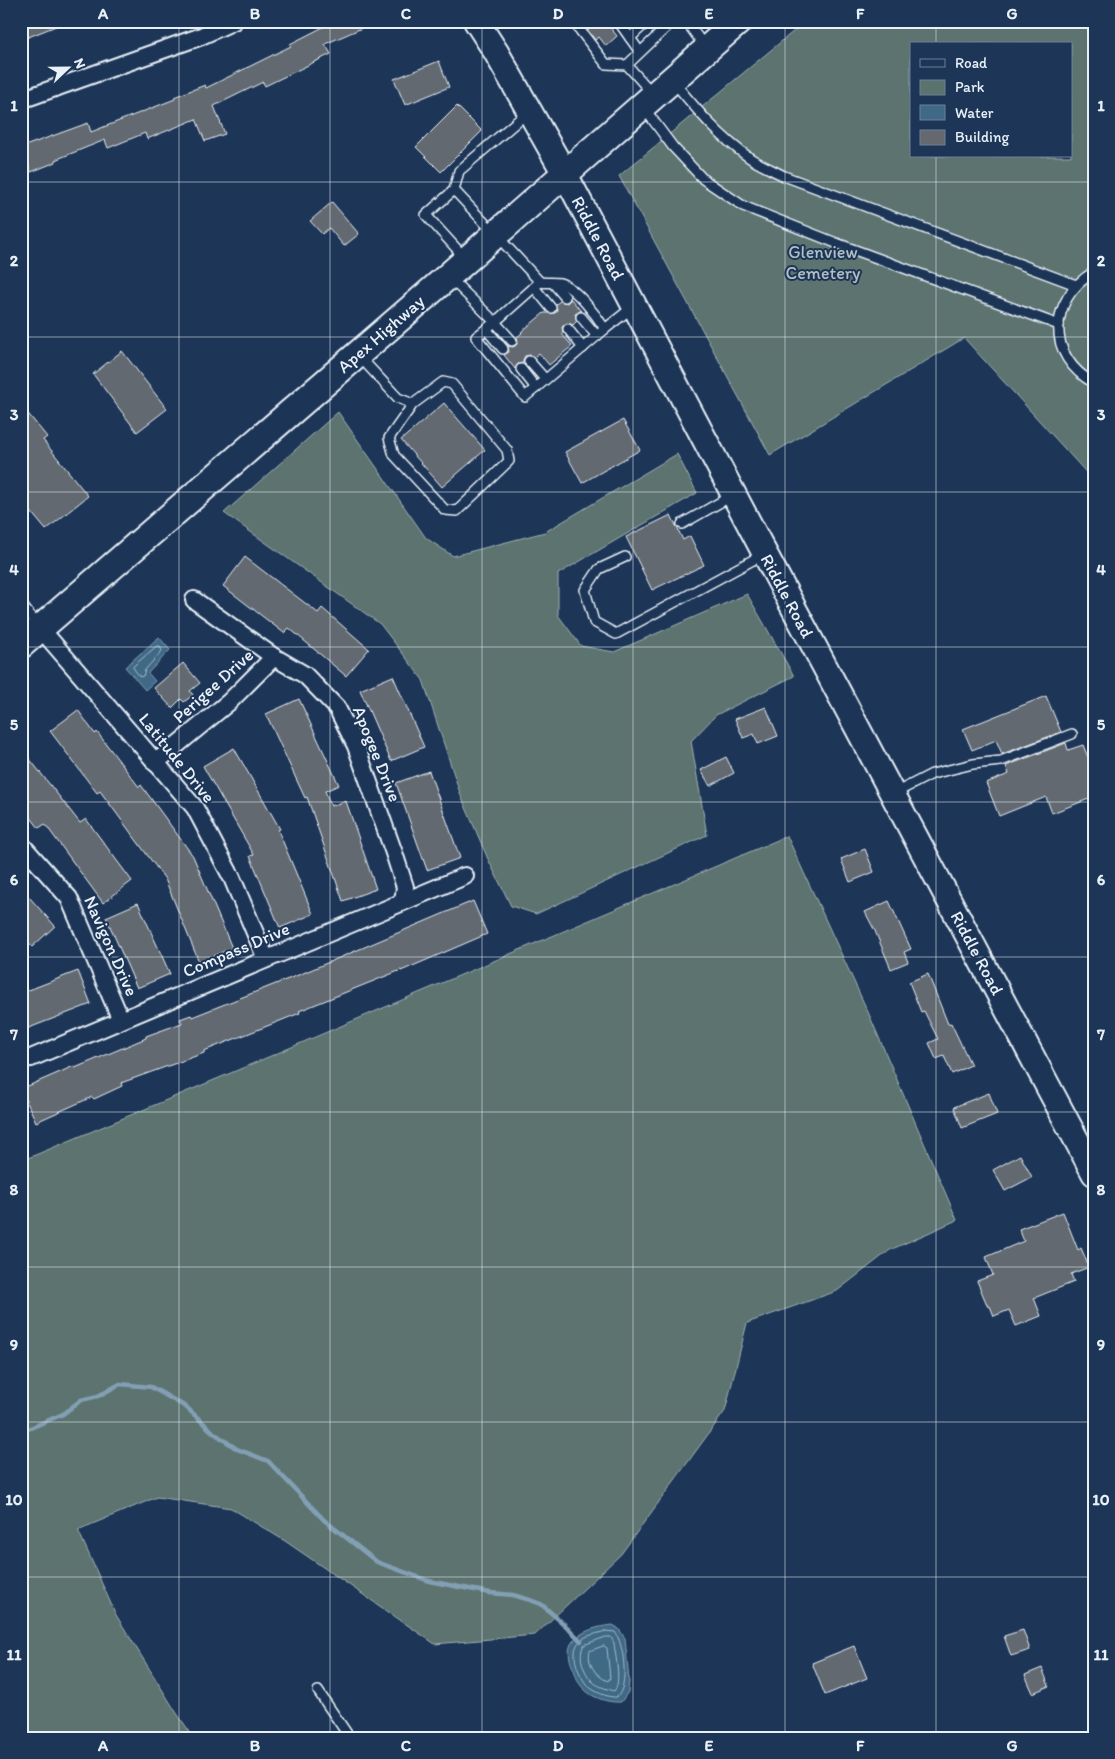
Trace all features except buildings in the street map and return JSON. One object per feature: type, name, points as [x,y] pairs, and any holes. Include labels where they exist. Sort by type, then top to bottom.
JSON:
[{"type":"main road","name":"Riddle Road","points":[[476,21],[496,52],[565,174],[764,554],[1094,1173]]},
{"type":"main road","name":"Apex Highway","points":[[31,637],[565,174],[707,49],[730,24]]},
{"type":"street","points":[[21,100],[199,37],[234,21]]},
{"type":"street","name":"Apogee Drive","points":[[194,600],[274,657],[305,675],[337,708],[356,746],[394,853],[405,887],[403,901]]},
{"type":"street","name":"Latitude Drive","points":[[31,637],[112,710],[194,808],[232,878],[266,959]]},
{"type":"street","name":"Perigee Drive","points":[[155,762],[229,702],[274,657]]},
{"type":"street","name":"Navigon Drive","points":[[21,844],[69,898],[121,1020]]},
{"type":"street","name":"Compass Drive","points":[[21,1059],[31,1058],[465,876]]},
{"type":"lane","points":[[580,21],[576,25],[606,64],[627,65],[656,93],[703,118],[750,158],[784,176],[1076,285]]},
{"type":"lane","points":[[618,21],[640,52]]},
{"type":"lane","points":[[630,38],[648,21]]},
{"type":"lane","points":[[627,65],[673,21]]},
{"type":"lane","points":[[686,21],[707,49]]},
{"type":"lane","points":[[656,93],[673,147],[703,179],[743,206],[836,243],[1059,326]]},
{"type":"lane","points":[[512,341],[495,322],[457,268],[426,215],[454,190],[460,172],[530,111]]},
{"type":"lane","points":[[454,190],[495,234],[537,285],[552,308]]},
{"type":"lane","points":[[1094,272],[1076,285],[1064,303],[1059,326],[1060,341],[1069,362],[1083,377],[1094,383]]},
{"type":"lane","points":[[605,329],[598,318],[569,288],[560,283],[553,283],[537,285],[476,337],[525,397],[634,306]]},
{"type":"lane","points":[[553,283],[565,297]]},
{"type":"lane","points":[[581,318],[597,336]]},
{"type":"lane","points":[[486,329],[503,349]]},
{"type":"lane","points":[[568,329],[582,348]]},
{"type":"lane","points":[[357,354],[398,398],[413,404]]},
{"type":"lane","points":[[530,361],[545,380]]},
{"type":"lane","points":[[521,369],[536,388]]},
{"type":"lane","points":[[443,382],[452,384],[507,450],[510,461],[457,511],[445,510],[394,455],[389,438],[413,404],[443,382]]},
{"type":"lane","points":[[682,524],[734,495]]},
{"type":"lane","points":[[625,557],[599,569],[585,590],[594,622],[616,634],[764,554]]},
{"type":"lane","points":[[21,604],[31,637]]},
{"type":"lane","points":[[892,794],[932,774],[973,764],[1002,761],[1072,734]]},
{"type":"lane","points":[[318,1690],[350,1738]]},
{"type":"green space","name":"Glenview Cemetery","points":[[806,21],[1094,21],[1094,481],[964,338],[770,455],[619,176]]},
{"type":"green space","points":[[338,412],[426,538],[453,556],[545,532],[677,454],[697,493],[558,574],[558,615],[581,646],[614,652],[747,594],[794,676],[716,715],[691,741],[707,835],[536,914],[511,906],[461,796],[423,680],[380,624],[224,513]]},
{"type":"green space","points":[[787,836],[868,1012],[957,1220],[890,1250],[837,1291],[747,1323],[725,1411],[621,1554],[535,1635],[435,1644],[285,1541],[231,1508],[157,1497],[78,1530],[116,1615],[194,1738],[21,1738],[21,1161]]},
{"type":"water","points":[[159,637],[170,650],[148,673],[155,681],[145,690],[125,667]]},
{"type":"water","points":[[613,1625],[618,1628],[625,1638],[629,1681],[628,1692],[621,1702],[600,1699],[586,1691],[577,1679],[569,1654],[574,1639],[596,1628]]},
{"type":"waterway","points":[[21,1432],[63,1414],[81,1400],[98,1396],[120,1384],[151,1387],[186,1407],[214,1433],[237,1449],[268,1461],[324,1520],[377,1562],[429,1581],[490,1593],[513,1595],[541,1604],[581,1641]]}]
